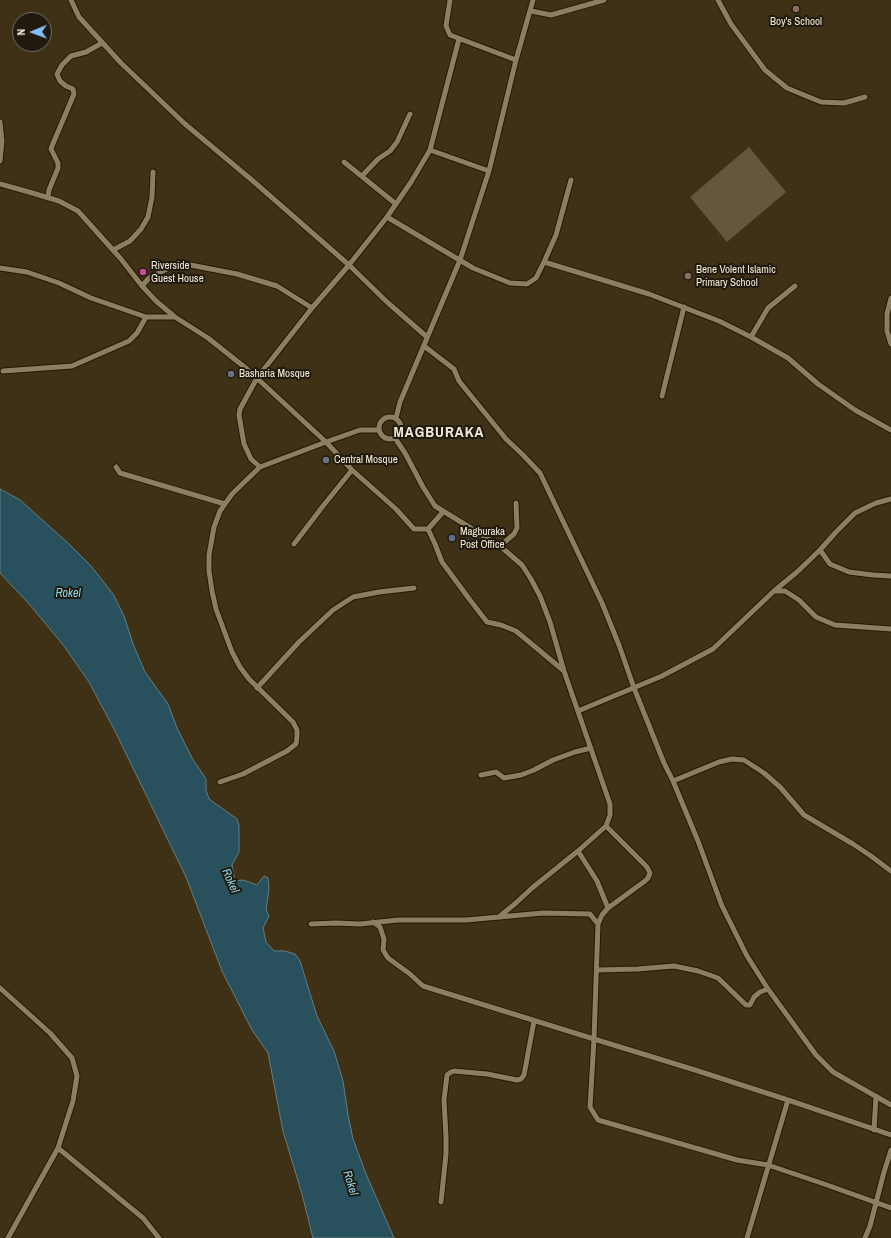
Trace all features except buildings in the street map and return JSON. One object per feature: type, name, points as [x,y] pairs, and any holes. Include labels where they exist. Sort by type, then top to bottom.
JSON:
[{"type":"street","points":[[72,0],[79,16],[102,43],[185,124],[253,181],[349,266],[386,302],[427,337]]},
{"type":"street","points":[[450,0],[446,26],[450,35],[516,60]]},
{"type":"street","points":[[396,418],[400,402],[460,260],[489,171],[516,60],[534,0]]},
{"type":"street","points":[[531,11],[551,16],[604,0]]},
{"type":"street","points":[[718,0],[731,24],[765,70],[787,88],[821,102],[844,103],[865,97]]},
{"type":"street","points":[[260,467],[251,458],[244,444],[239,415],[240,409],[257,378],[312,308],[349,266],[387,217],[411,182],[430,150],[459,39]]},
{"type":"street","points":[[48,197],[49,190],[58,168],[58,163],[52,146],[74,94],[73,89],[60,81],[57,74],[62,65],[71,56],[86,52],[102,43]]},
{"type":"street","points":[[362,176],[378,160],[390,151],[397,142],[410,114]]},
{"type":"street","points":[[0,122],[2,141],[0,161]]},
{"type":"street","points":[[430,150],[489,171]]},
{"type":"street","points":[[344,162],[396,204]]},
{"type":"street","points":[[113,250],[130,241],[141,229],[148,217],[152,197],[153,172]]},
{"type":"street","points":[[387,217],[473,268],[510,283],[527,284],[536,278],[556,235],[571,180]]},
{"type":"street","points":[[0,184],[48,197],[78,211],[156,301],[175,317],[208,338],[247,369],[326,442],[352,470],[396,509],[414,529],[428,529],[443,512]]},
{"type":"street","points":[[544,262],[649,294],[719,321],[788,358],[818,384],[855,410],[891,430]]},
{"type":"street","points":[[142,286],[149,278],[156,274],[170,267],[185,264],[237,274],[277,286],[312,308]]},
{"type":"street","points":[[0,268],[27,272],[92,298],[146,317],[175,317]]},
{"type":"street","points":[[751,337],[768,308],[795,286]]},
{"type":"street","points":[[891,298],[887,314],[887,331],[891,344]]},
{"type":"street","points":[[662,396],[684,307]]},
{"type":"street","points":[[57,370],[72,366],[129,341],[137,333],[146,317]]},
{"type":"street","points":[[424,346],[454,369],[459,381],[506,439],[540,473],[602,603],[664,763],[698,841],[722,906],[747,956],[768,989],[816,1055],[833,1072],[891,1105]]},
{"type":"street","points":[[3,371],[72,366]]},
{"type":"street","points":[[390,416],[396,418],[400,423],[400,432],[395,438],[386,438],[379,430],[379,426],[383,419],[390,416]]},
{"type":"street","points":[[220,782],[243,774],[287,751],[296,744],[298,737],[297,730],[293,722],[249,679],[232,652],[223,630],[212,591],[208,555],[214,527],[220,511],[240,484],[260,467],[360,430],[379,430]]},
{"type":"street","points":[[395,438],[434,506],[500,546],[522,564],[531,579],[540,596],[550,622],[564,671],[610,804],[610,815],[606,826],[499,917]]},
{"type":"street","points":[[116,467],[120,473],[225,504]]},
{"type":"street","points":[[294,544],[352,470]]},
{"type":"street","points":[[578,710],[662,676],[713,650],[774,591],[820,550],[855,513],[876,503],[891,499]]},
{"type":"street","points":[[500,546],[514,534],[517,528],[516,503]]},
{"type":"street","points":[[428,529],[436,544],[442,562],[487,622],[501,625],[516,631],[564,671]]},
{"type":"street","points":[[820,550],[830,564],[849,572],[891,576]]},
{"type":"street","points":[[257,688],[310,631],[333,610],[353,597],[414,588]]},
{"type":"street","points":[[774,591],[786,591],[799,600],[816,617],[835,625],[891,629]]},
{"type":"street","points":[[482,775],[496,772],[504,778],[521,774],[534,770],[553,760],[591,748]]},
{"type":"street","points":[[673,781],[719,762],[732,759],[744,760],[764,773],[780,787],[804,815],[853,844],[891,871]]},
{"type":"street","points":[[606,826],[647,867],[650,873],[645,881],[608,908],[602,915],[598,924],[590,1107],[598,1120],[738,1160],[768,1165],[891,1208]]},
{"type":"street","points":[[578,851],[597,881],[608,908]]},
{"type":"street","points":[[311,924],[360,924],[398,920],[466,920],[543,913],[590,914],[598,924]]},
{"type":"street","points":[[373,922],[380,927],[384,940],[383,950],[388,958],[410,974],[423,986],[696,1070],[891,1135]]},
{"type":"street","points":[[597,970],[674,966],[698,971],[718,978],[746,1005],[750,1005],[754,997],[760,992],[768,989]]},
{"type":"street","points":[[0,988],[50,1033],[72,1058],[77,1076],[72,1101],[58,1148],[8,1238]]},
{"type":"street","points":[[441,1202],[446,1154],[444,1100],[447,1075],[450,1072],[458,1071],[487,1074],[517,1080],[521,1079],[524,1074],[534,1021]]},
{"type":"street","points":[[874,1130],[876,1096]]},
{"type":"street","points":[[747,1238],[788,1100]]},
{"type":"street","points":[[58,1148],[143,1218],[158,1238]]},
{"type":"street","points":[[865,1238],[891,1150]]},
{"type":"shaded area","points":[[749,147],[786,192],[727,242],[690,197]]},
{"type":"water","name":"Rokel","points":[[0,489],[20,500],[69,544],[91,566],[113,594],[124,616],[133,644],[145,672],[168,704],[177,728],[192,758],[206,779],[206,790],[209,799],[237,819],[239,826],[239,852],[232,865],[235,881],[243,880],[257,885],[264,876],[268,878],[269,889],[266,909],[269,916],[263,928],[266,942],[274,951],[285,951],[295,954],[300,961],[317,1016],[334,1051],[343,1081],[353,1139],[366,1174],[394,1238],[313,1238],[302,1194],[283,1131],[268,1053],[252,1030],[222,971],[186,877],[115,731],[89,682],[64,646],[30,605],[0,573]]},
{"type":"place","name":"Boy's School","points":[[796,9]]},
{"type":"place","name":"Riverside Guest House","points":[[143,272]]},
{"type":"place","name":"Bene Volent Islamic Primary School","points":[[688,276]]},
{"type":"place","name":"Basharia Mosque","points":[[231,374]]},
{"type":"place","name":"Central Mosque","points":[[326,460]]},
{"type":"place","name":"Magburaka Post Office","points":[[452,538]]},
{"type":"district","name":"MAGBURAKA","points":[[439,433]]}]
